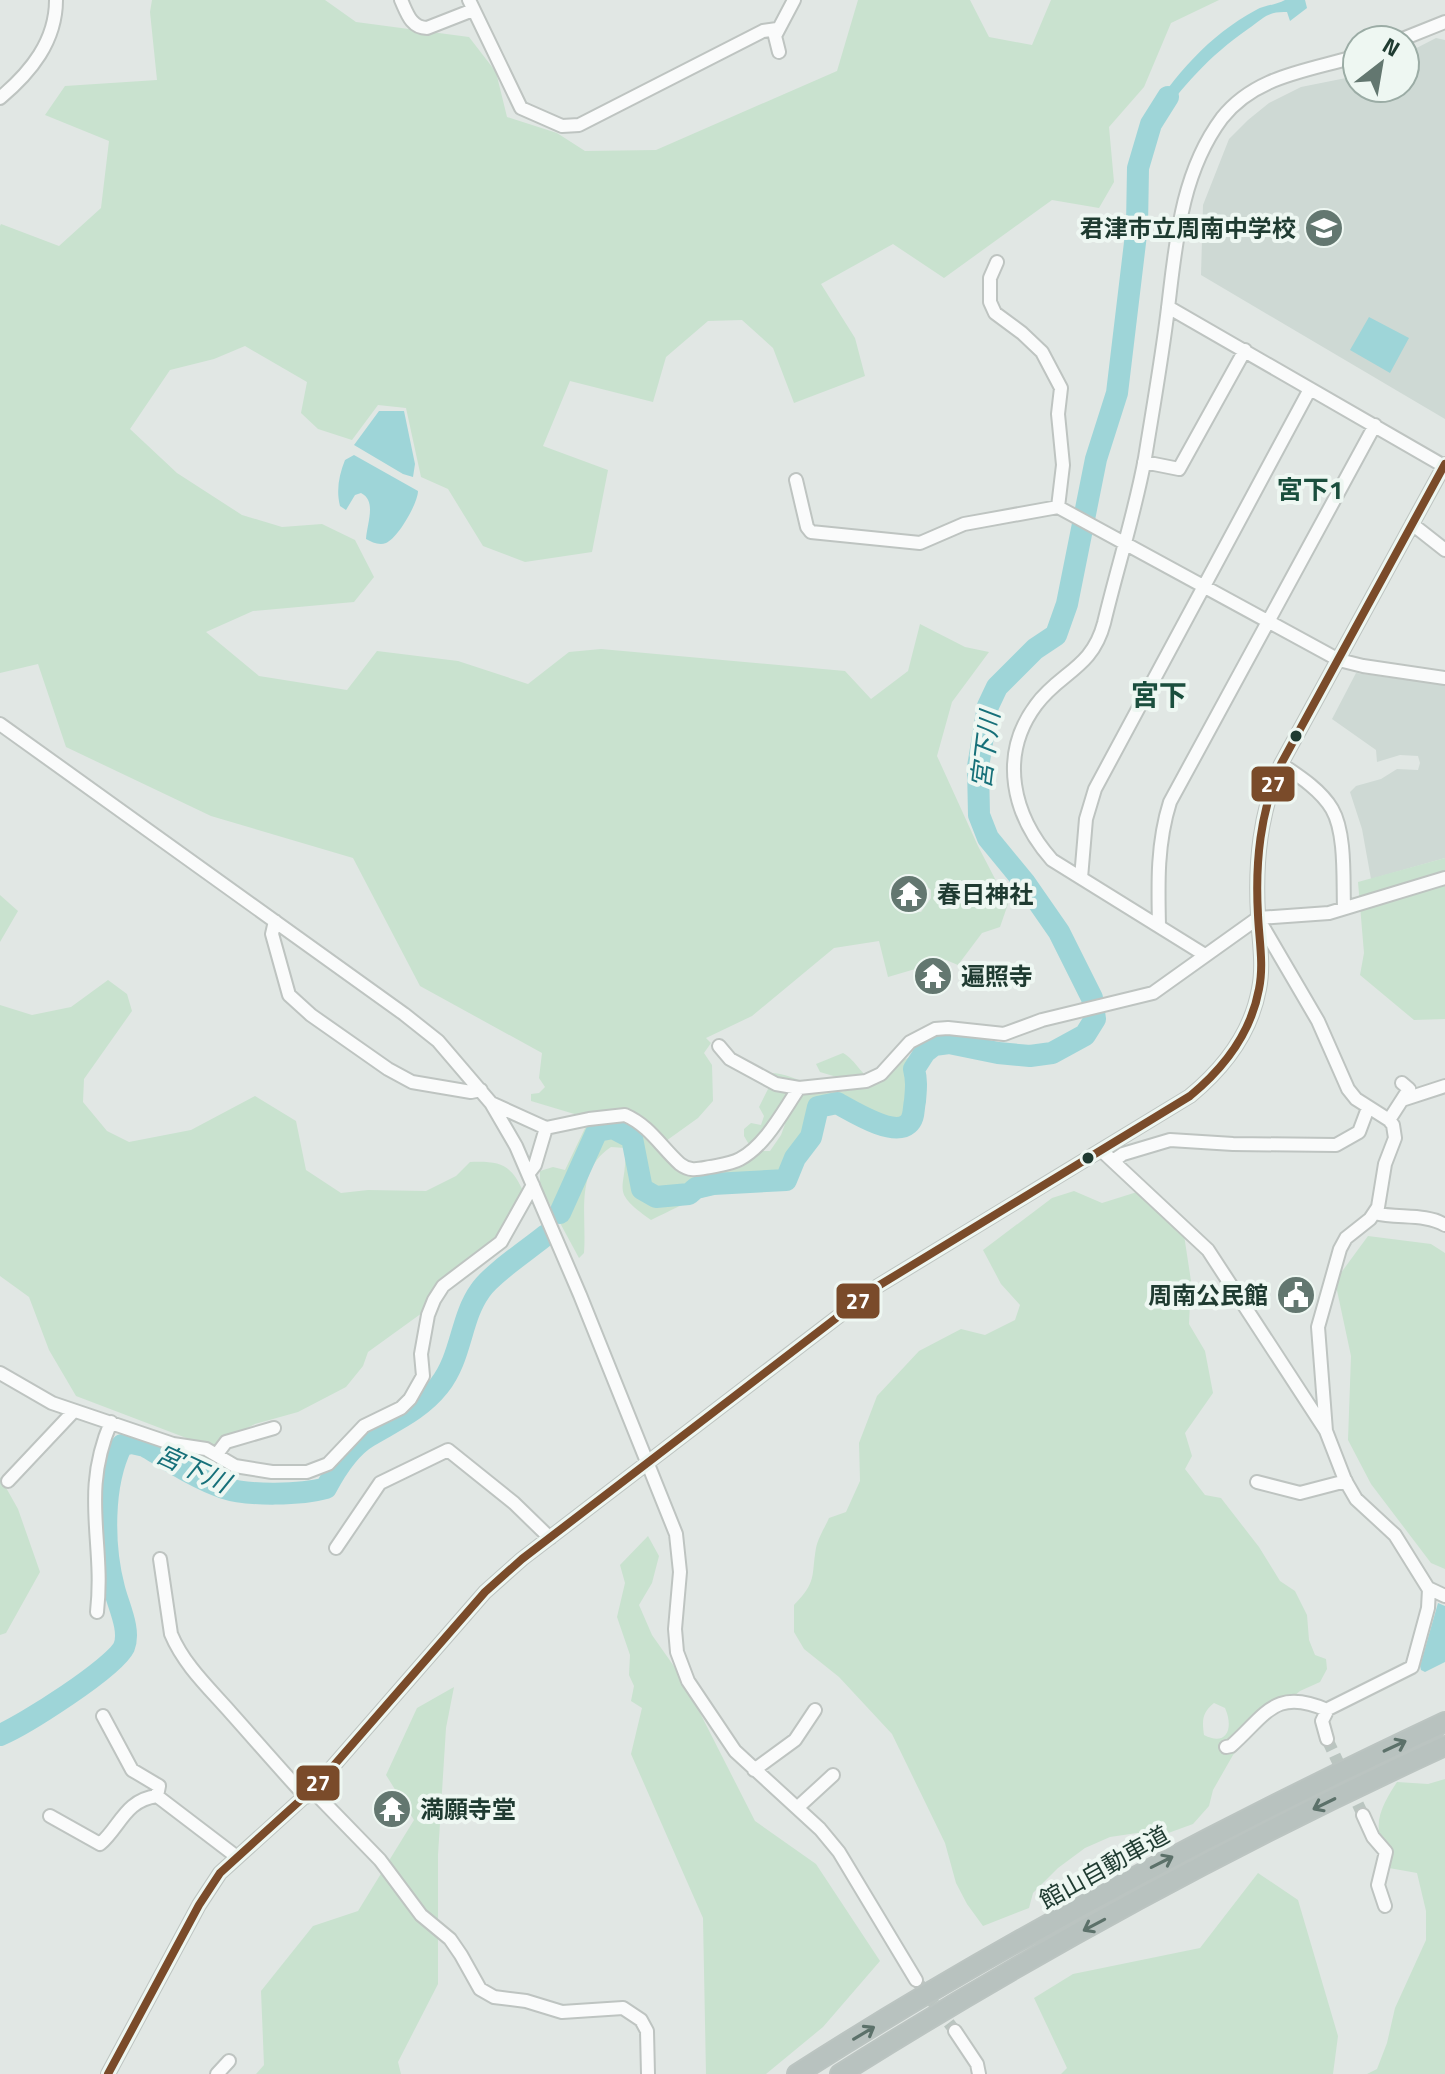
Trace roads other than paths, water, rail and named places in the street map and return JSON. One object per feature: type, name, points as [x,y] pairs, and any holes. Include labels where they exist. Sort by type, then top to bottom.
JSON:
[{"type":"highway","name":"館山自動車道","points":[[797,2074],[951,1980],[1118,1885],[1301,1790],[1445,1722]]},
{"type":"highway","name":"館山自動車道","points":[[840,2074],[1068,1938],[1292,1819],[1445,1746]]},
{"type":"street","points":[[0,98],[32,67],[52,34],[56,0]]},
{"type":"street","points":[[401,0],[410,21],[421,28],[427,28],[471,5],[521,108],[544,120],[570,127],[763,31],[777,29]]},
{"type":"street","points":[[779,52],[775,36],[777,29],[794,0]]},
{"type":"street","points":[[1421,32],[1445,22]]},
{"type":"street","points":[[1205,955],[1052,860],[1028,828],[1019,810],[1015,791],[1016,750],[1023,727],[1036,705],[1081,666],[1101,634],[1144,462],[1172,263],[1190,176],[1198,157],[1223,117],[1248,93],[1274,79],[1341,60]]},
{"type":"street","points":[[997,262],[990,278],[990,302],[995,313],[1042,352],[1061,388],[1058,414],[1063,465],[1062,510]]},
{"type":"street","points":[[108,2074],[209,1887],[237,1857],[309,1794],[485,1592],[550,1538],[878,1286],[1190,1096],[1223,1065],[1243,1035],[1257,1000],[1260,973],[1259,837],[1270,789],[1445,465],[1168,307]]},
{"type":"street","points":[[1144,462],[1179,469],[1245,350]]},
{"type":"street","points":[[1081,878],[1086,819],[1095,789],[1310,389]]},
{"type":"street","points":[[1159,925],[1161,829],[1170,802],[1375,425]]},
{"type":"street","points":[[796,480],[807,527],[811,532],[829,535],[920,543],[964,524],[1062,510],[1339,660],[1445,678]]},
{"type":"street","points":[[1412,524],[1445,550]]},
{"type":"street","points":[[0,724],[438,1041],[491,1103],[531,1179],[646,1464],[671,1518],[678,1544],[680,1572],[675,1629],[681,1666],[688,1681],[735,1751],[839,1852],[916,1980]]},
{"type":"street","points":[[1281,764],[1305,781],[1333,810],[1340,835],[1344,908]]},
{"type":"street","points":[[719,1046],[730,1059],[768,1081],[799,1088],[856,1082],[877,1077],[910,1042],[935,1029],[1004,1034],[1067,1013],[1153,993],[1258,918],[1329,913],[1445,878]]},
{"type":"street","points":[[1258,918],[1318,1021],[1348,1089],[1368,1108],[1389,1120],[1395,1138],[1386,1159],[1378,1207],[1346,1238],[1340,1249],[1318,1327],[1326,1431]]},
{"type":"street","points":[[275,921],[272,934],[289,995],[311,1015],[388,1069],[412,1082],[471,1092],[481,1090]]},
{"type":"street","points":[[1389,1120],[1409,1089],[1402,1083]]},
{"type":"street","points":[[1402,1100],[1445,1086]]},
{"type":"street","points":[[491,1103],[546,1128],[625,1115],[653,1133],[679,1163],[695,1170],[730,1163],[751,1151],[799,1088]]},
{"type":"street","points":[[1113,1161],[1123,1154],[1170,1140],[1336,1145],[1359,1132],[1368,1108]]},
{"type":"street","points":[[0,1373],[52,1403],[173,1444],[194,1446],[217,1454],[235,1466],[307,1472],[328,1464],[370,1421],[401,1408],[419,1387],[423,1376],[421,1354],[434,1300],[443,1286],[501,1242],[531,1179],[546,1128]]},
{"type":"street","points":[[1102,1151],[1208,1250],[1326,1431],[1346,1481],[1364,1509],[1395,1535],[1429,1589],[1445,1596]]},
{"type":"street","points":[[1375,1213],[1391,1218],[1432,1219],[1445,1225]]},
{"type":"street","points":[[8,1481],[74,1411]]},
{"type":"street","points":[[97,1612],[100,1585],[93,1495],[96,1470],[111,1422]]},
{"type":"street","points":[[217,1454],[226,1442],[274,1428]]},
{"type":"street","points":[[336,1548],[380,1483],[448,1450],[514,1503],[550,1538]]},
{"type":"street","points":[[1257,1482],[1300,1493],[1346,1481]]},
{"type":"street","points":[[160,1559],[174,1642],[191,1668],[309,1794],[380,1860],[421,1915],[450,1939],[480,1989],[494,1997],[526,2001],[562,2012],[623,2008],[641,2020],[647,2031],[648,2074]]},
{"type":"street","points":[[1327,1739],[1322,1721],[1327,1710],[1412,1667],[1428,1608],[1429,1589]]},
{"type":"street","points":[[1226,1747],[1231,1746],[1262,1713],[1285,1701],[1327,1710]]},
{"type":"street","points":[[754,1770],[795,1740],[815,1710]]},
{"type":"street","points":[[103,1716],[132,1770],[159,1786],[157,1796]]},
{"type":"street","points":[[797,1808],[833,1775]]},
{"type":"street","points":[[157,1796],[237,1857]]},
{"type":"street","points":[[50,1816],[100,1844],[124,1813],[144,1799],[157,1796]]},
{"type":"street","points":[[1363,1815],[1373,1837],[1386,1852],[1378,1885],[1385,1906]]},
{"type":"street","points":[[955,2031],[977,2064],[979,2074]]},
{"type":"street","points":[[217,2074],[229,2061]]},
{"type":"water","points":[[1285,0],[1305,0],[1307,8],[1290,21],[1287,12],[1270,14],[1262,19],[1209,61],[1155,124],[1146,120],[1181,72],[1208,44],[1256,10]]},
{"type":"water","points":[[1369,317],[1409,338],[1390,373],[1350,350]]},
{"type":"water","points":[[379,411],[404,411],[415,464],[413,477],[354,445]]},
{"type":"water","points":[[354,455],[418,491],[406,520],[386,543],[378,544],[366,539],[370,507],[366,497],[361,493],[355,495],[346,510],[340,506],[338,488],[341,471],[345,460]]},
{"type":"water","points":[[1438,1603],[1445,1606],[1445,1662],[1425,1672],[1420,1666]]},
{"type":"waterway","name":"宮下川","points":[[560,1213],[597,1131],[613,1128],[632,1138],[642,1189],[656,1197],[689,1194],[696,1188],[713,1184],[786,1180],[795,1158],[811,1137],[818,1107],[837,1103],[883,1125],[901,1127],[908,1124],[913,1116],[915,1101],[914,1069],[925,1052],[934,1045],[949,1043],[1030,1056],[1052,1053],[1085,1035],[1095,1019],[1092,998],[1059,932],[1025,883],[988,838],[979,815],[978,767],[988,706],[997,687],[1035,649],[1056,635],[1067,604],[1096,459],[1117,393],[1137,226],[1138,168],[1151,124],[1168,97]]},
{"type":"waterway","name":"宮下川","points":[[0,1735],[87,1681],[124,1647],[125,1625],[110,1571],[106,1535],[111,1478],[122,1445],[132,1443],[145,1446],[204,1480],[234,1491],[275,1494],[326,1488],[356,1446],[415,1408],[439,1386],[447,1375],[468,1314],[480,1291],[501,1270],[546,1235]]},
{"type":"tunnel","points":[[1327,1739],[1363,1815]]},
{"type":"tunnel","points":[[916,1980],[955,2031]]},
{"type":"place","name":"君津市立周南中学校","points":[[1324,228]]},
{"type":"place","name":"春日神社","points":[[909,894]]},
{"type":"place","name":"遍照寺","points":[[933,976]]},
{"type":"place","name":"周南公民館","points":[[1296,1295]]},
{"type":"place","name":"満願寺堂","points":[[392,1809]]},
{"type":"district","name":"宮下1","points":[[1310,489]]},
{"type":"district","name":"宮下","points":[[1159,694]]}]
